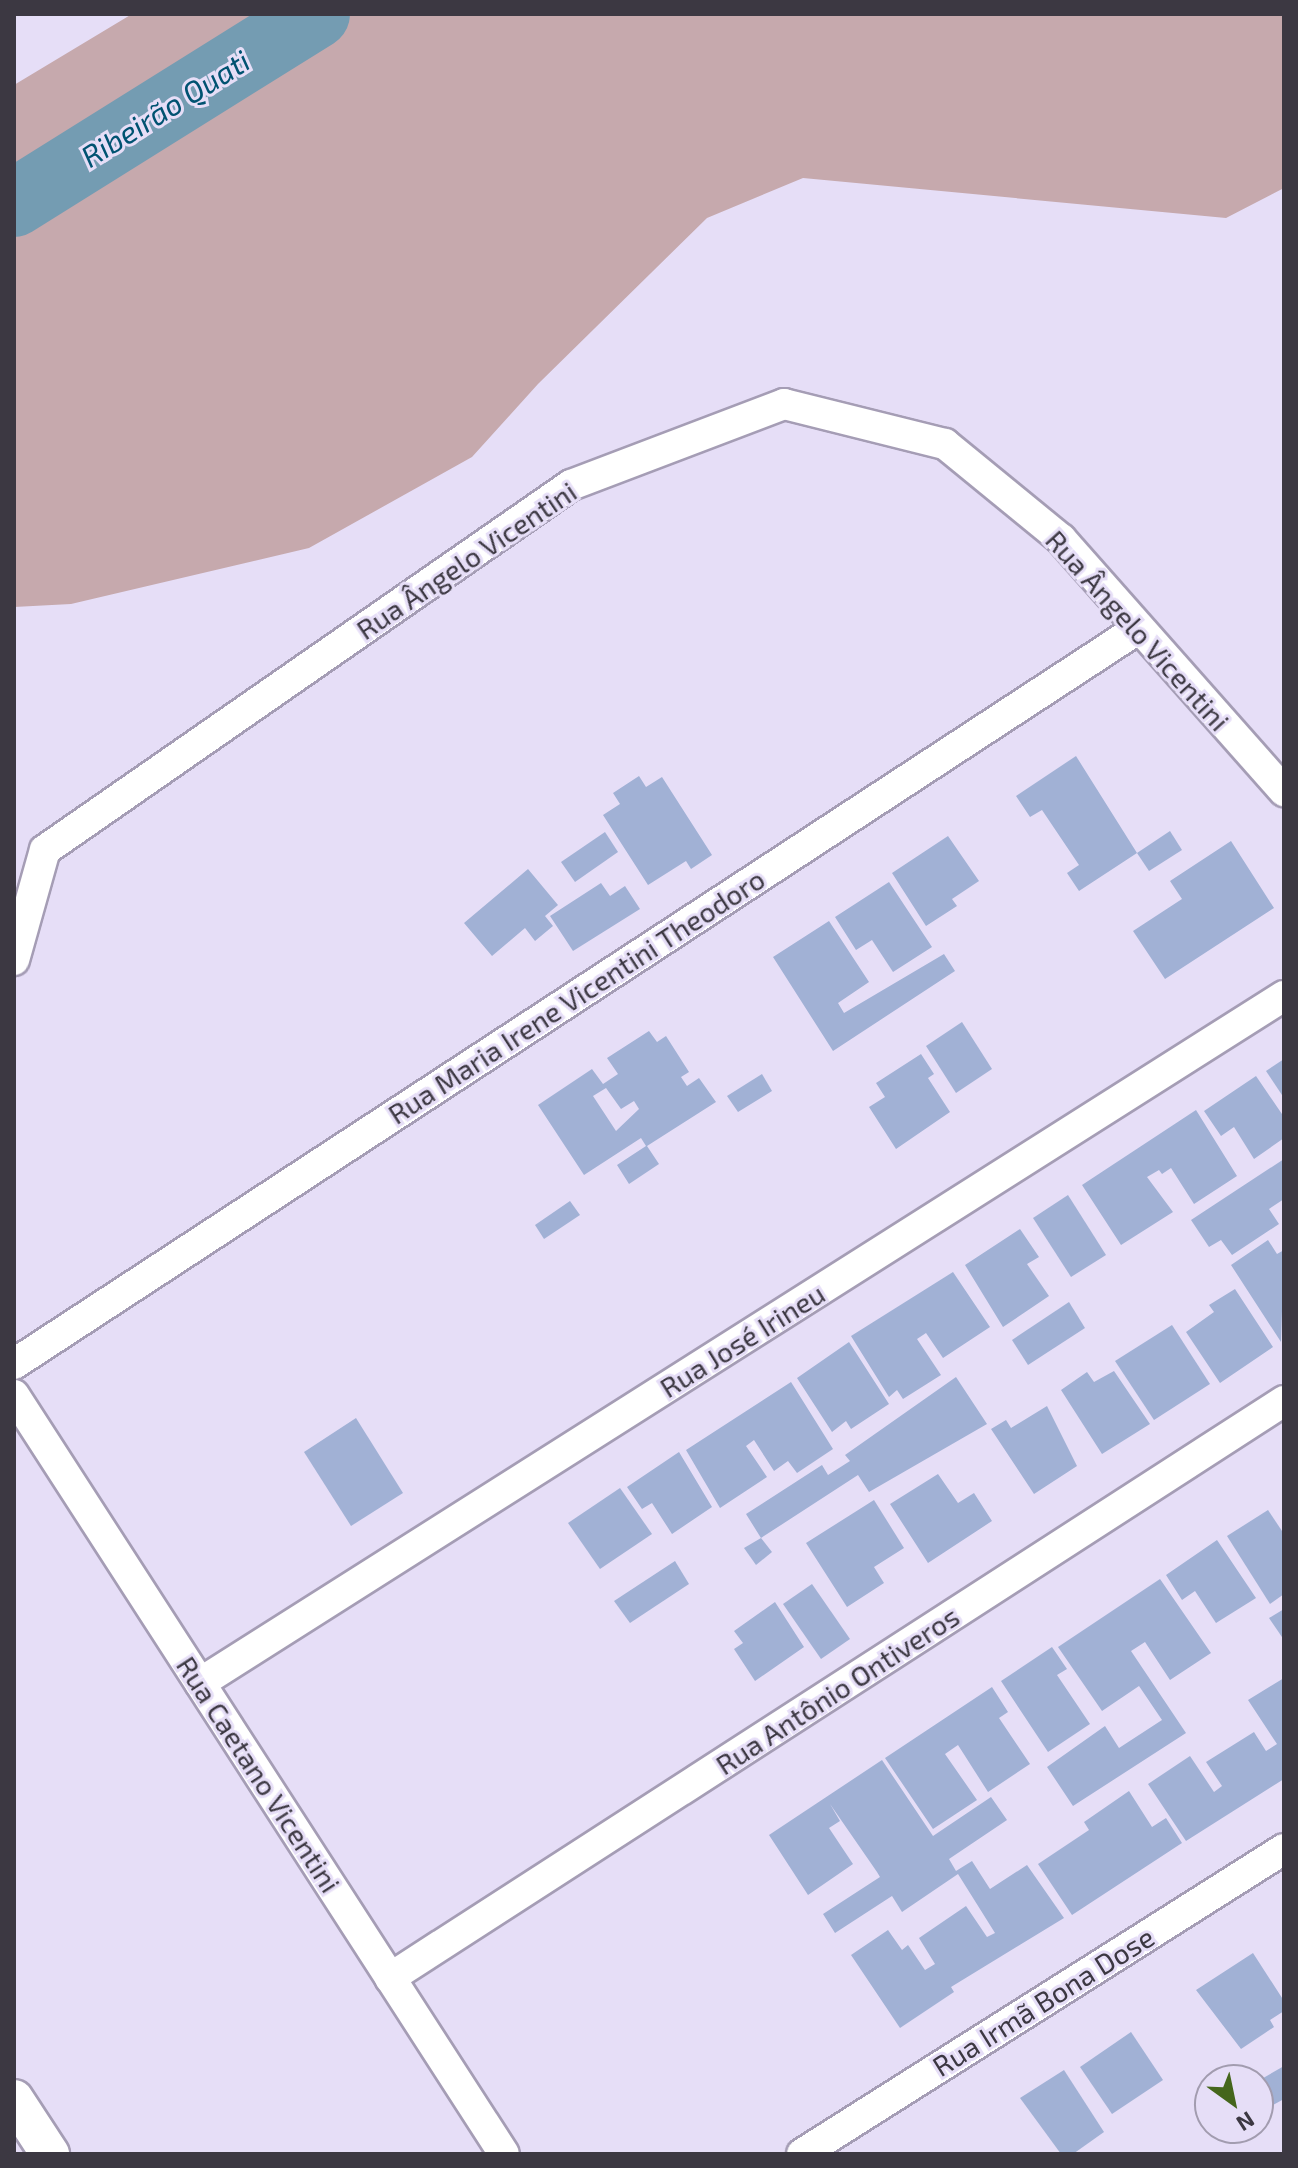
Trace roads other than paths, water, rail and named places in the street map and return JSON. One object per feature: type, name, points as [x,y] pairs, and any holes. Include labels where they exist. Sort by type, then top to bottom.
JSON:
[{"type":"street","name":"Rua Ângelo Vicentini","points":[[14,960],[45,850],[571,485],[784,404],[945,444],[1061,539],[1284,791]]},
{"type":"street","name":"Rua Maria Irene Vicentini Theodoro","points":[[14,1364],[1139,628]]},
{"type":"street","name":"Rua José Irineu","points":[[200,1683],[1284,996]]},
{"type":"street","name":"Rua Caetano Vicentini","points":[[14,1395],[504,2154]]},
{"type":"street","name":"Rua Antônio Ontiveros","points":[[390,1978],[1284,1401]]},
{"type":"street","name":"Rua Irmã Bona Dose","points":[[802,2154],[1284,1849]]},
{"type":"street","points":[[14,2099],[50,2154]]},
{"type":"waterway","name":"Ribeirão Quati","points":[[14,203],[316,14]]}]
